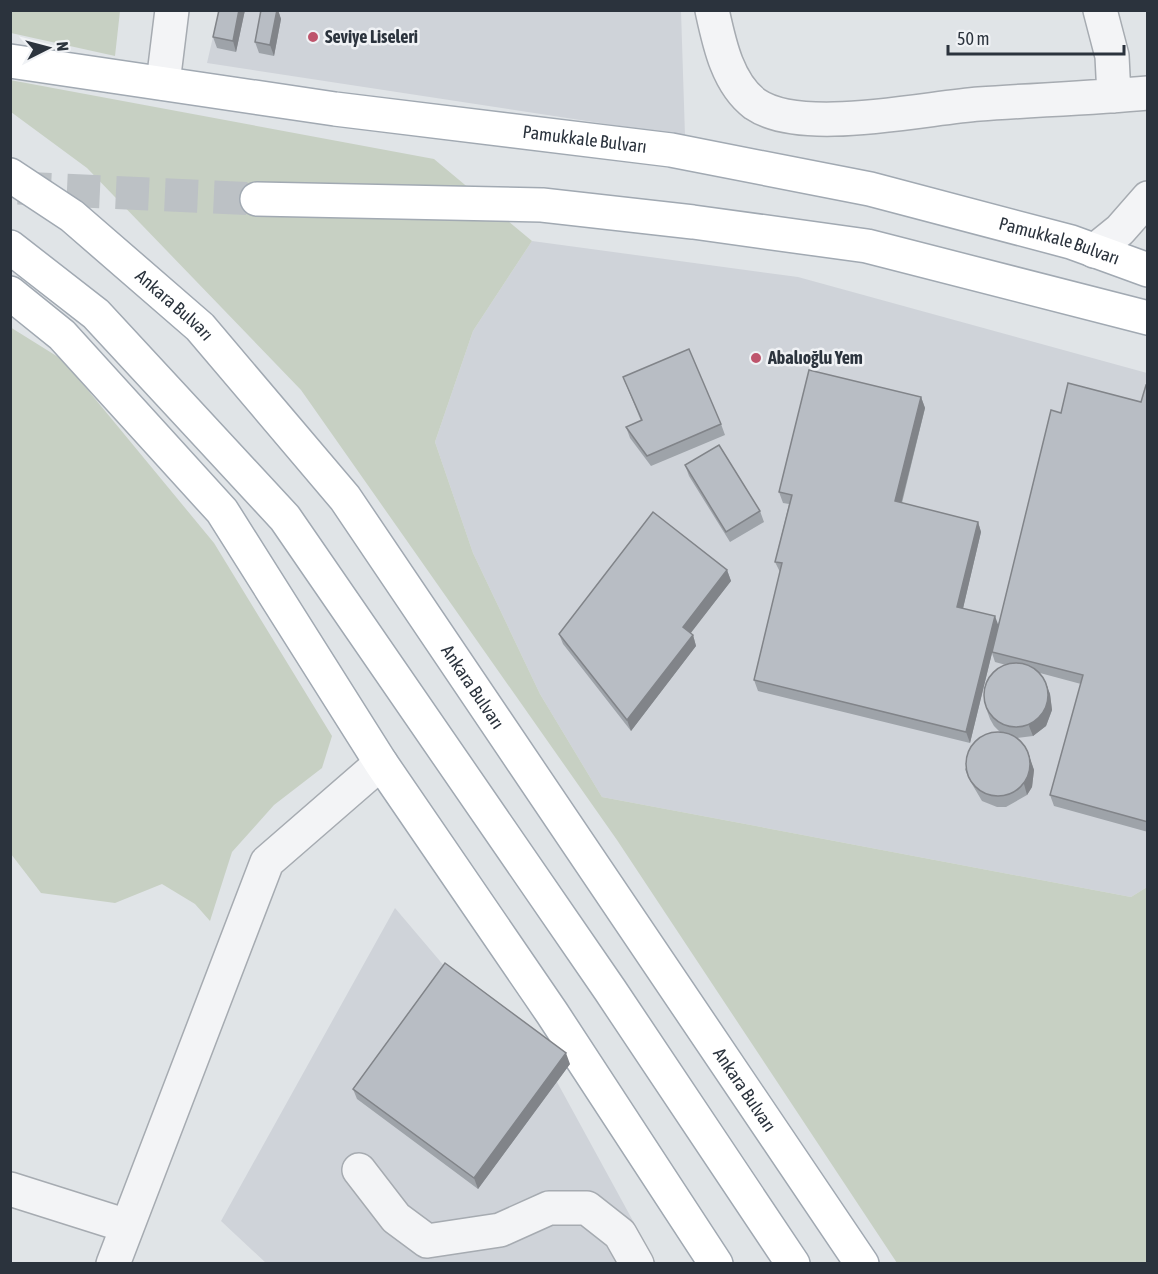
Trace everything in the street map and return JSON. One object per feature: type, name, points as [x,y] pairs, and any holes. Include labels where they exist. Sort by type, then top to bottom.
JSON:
[{"type":"main road","name":"Pamukkale Bulvarı","points":[[10,61],[334,108],[671,150],[870,189],[1071,242],[1148,270]]},
{"type":"main road","name":"Ankara Bulvarı","points":[[10,175],[72,216],[200,327],[345,498],[862,1263]]},
{"type":"main road","points":[[257,200],[542,205],[693,222],[867,246],[1148,318]]},
{"type":"main road","points":[[10,247],[96,314],[285,518],[610,990],[793,1263]]},
{"type":"main road","points":[[10,293],[62,335],[222,511],[381,763],[552,1013],[716,1263]]},
{"type":"street","points":[[163,83],[172,10]]},
{"type":"street","points":[[712,10],[718,37],[732,77],[755,103],[780,115],[827,120],[979,104],[1148,93]]},
{"type":"street","points":[[1100,10],[1112,56],[1114,96]]},
{"type":"street","points":[[1094,251],[1120,230],[1148,198]]},
{"type":"street","points":[[113,1263],[267,862],[381,763]]},
{"type":"street","points":[[359,1170],[396,1218],[427,1241],[500,1230],[549,1208],[586,1208],[620,1234],[637,1263]]},
{"type":"street","points":[[10,1189],[127,1226]]},
{"type":"shaded area","points":[[11,10],[120,11],[115,56],[11,33]]},
{"type":"shaded area","points":[[219,11],[681,11],[685,136],[207,63]]},
{"type":"shaded area","points":[[10,80],[434,159],[532,241],[473,331],[435,442],[473,553],[540,694],[602,797],[1131,897],[1147,887],[1147,1263],[897,1263],[617,840],[301,390],[87,168],[11,112]]},
{"type":"shaded area","points":[[532,241],[798,277],[1147,373],[1147,887],[1131,897],[602,797],[540,694],[473,553],[435,442],[473,331]]},
{"type":"shaded area","points":[[10,327],[63,360],[214,543],[332,736],[322,768],[274,805],[232,852],[210,921],[195,904],[162,884],[115,903],[41,893],[11,854]]},
{"type":"shaded area","points":[[395,908],[445,967],[551,1071],[656,1263],[266,1263],[221,1221]]},
{"type":"building","points":[[219,10],[239,10],[233,41],[213,37]]},
{"type":"building","points":[[261,10],[277,10],[270,45],[255,42]]},
{"type":"building","points":[[689,349],[721,424],[647,456],[626,427],[642,420],[623,377]]},
{"type":"building","points":[[809,370],[921,397],[895,501],[978,522],[957,607],[995,616],[966,732],[754,680],[782,563],[775,562],[792,495],[779,492]]},
{"type":"building","points":[[1068,383],[1141,402],[1146,385],[1148,386],[1148,822],[1050,795],[1083,675],[992,652],[1051,410],[1061,413]]},
{"type":"building","points":[[719,445],[760,511],[726,532],[685,465]]},
{"type":"building","points":[[653,512],[727,570],[683,627],[693,635],[627,720],[559,634]]},
{"type":"building","points":[[1016,663],[1028,665],[1039,672],[1046,683],[1048,695],[1046,707],[1039,718],[1028,725],[1016,727],[1004,725],[993,718],[986,707],[984,695],[986,683],[993,672],[1004,665]]},
{"type":"building","points":[[998,732],[1016,738],[1024,746],[1030,764],[1024,782],[1016,790],[998,796],[980,790],[972,782],[966,764],[972,746],[980,738]]},
{"type":"building","points":[[445,963],[566,1053],[474,1178],[353,1089]]},
{"type":"tunnel","points":[[18,188],[257,199]]},
{"type":"place","name":"Seviye Liseleri","points":[[313,37]]},
{"type":"place","name":"Abalıoğlu Yem","points":[[756,358]]}]
